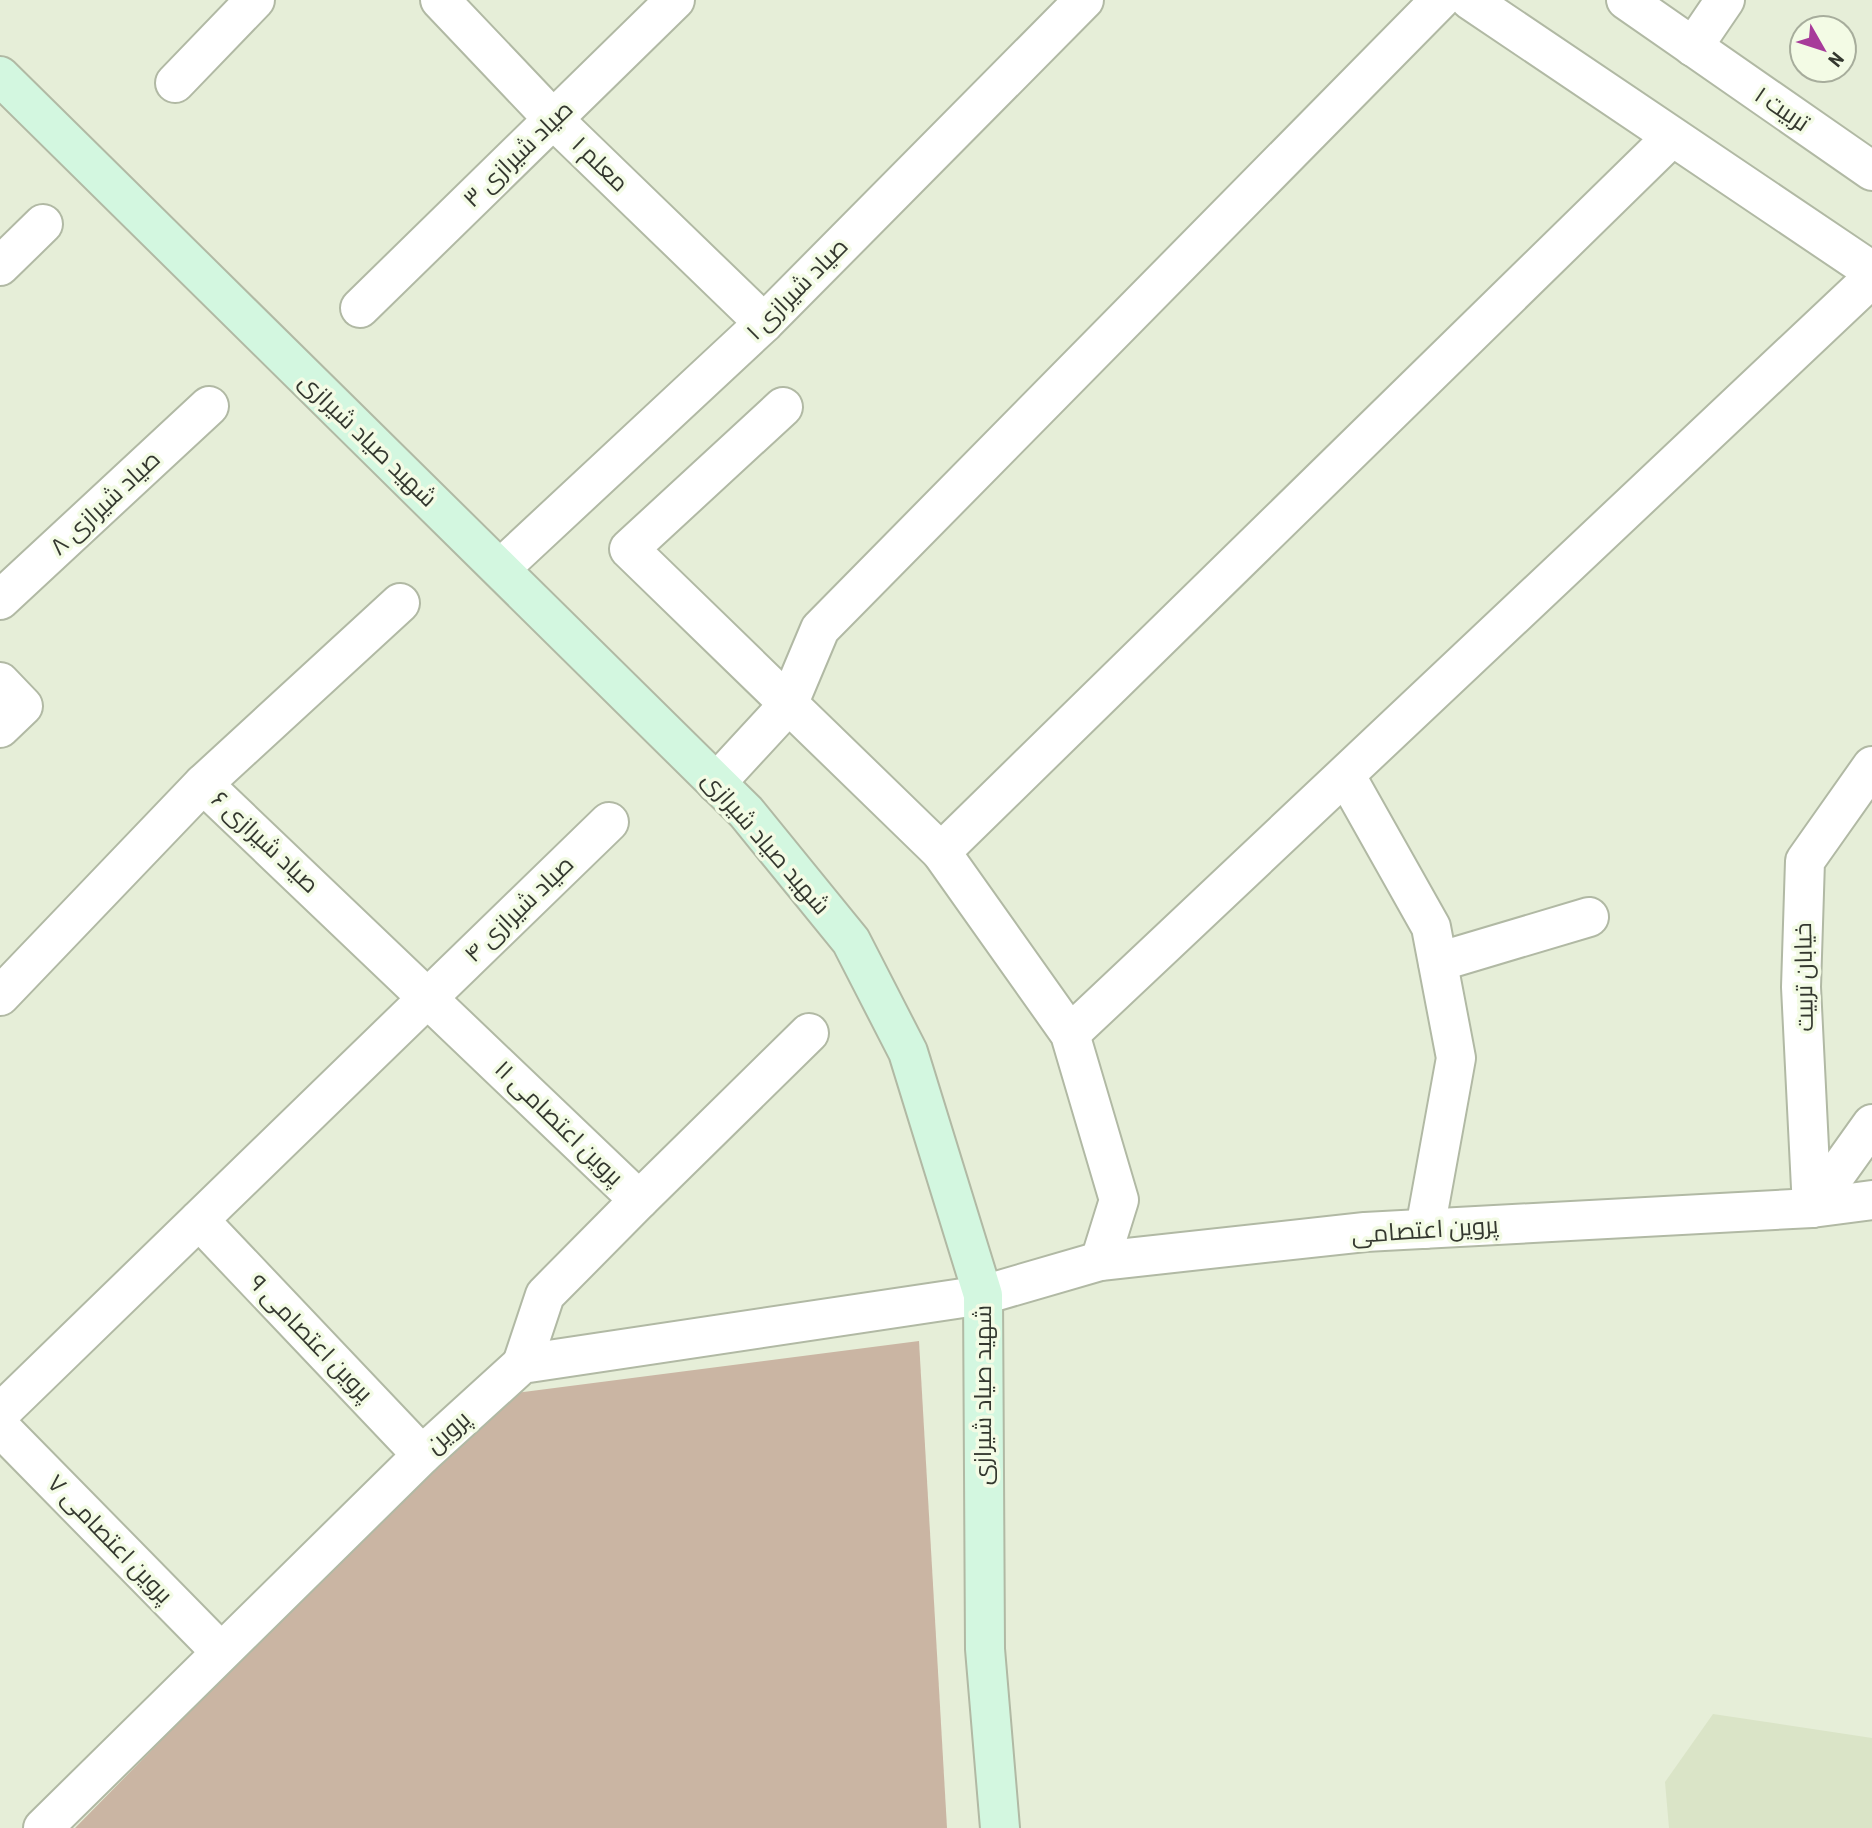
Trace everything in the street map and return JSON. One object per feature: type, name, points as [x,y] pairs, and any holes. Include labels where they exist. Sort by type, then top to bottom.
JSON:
[{"type":"main road","name":"شهید صیاد شیرازی","points":[[0,76],[746,812],[851,941],[908,1052],[983,1295],[985,1649],[1000,1828]]},
{"type":"street","points":[[175,83],[255,0]]},
{"type":"street","name":"معلم ۱","points":[[440,0],[554,120],[764,323]]},
{"type":"street","name":"صیاد شیرازی ۳","points":[[360,308],[676,0]]},
{"type":"street","name":"صیاد شیرازی ۱","points":[[501,568],[764,323],[1084,0]]},
{"type":"street","points":[[716,783],[788,705],[820,629],[1440,0]]},
{"type":"street","points":[[1470,0],[1872,271]]},
{"type":"street","points":[[1626,0],[1693,47],[1725,0]]},
{"type":"street","name":"تربیت ۱","points":[[1693,47],[1872,171]]},
{"type":"street","points":[[942,852],[1671,138]]},
{"type":"street","points":[[0,266],[43,224]]},
{"type":"street","points":[[1070,1034],[1872,278]]},
{"type":"street","name":"صیاد شیرازی ۸","points":[[0,600],[209,407]]},
{"type":"street","points":[[783,407],[629,549],[942,852],[1070,1034],[1119,1200],[1100,1261]]},
{"type":"street","name":"صیاد شیرازی ۶","points":[[400,603],[203,784],[429,997]]},
{"type":"street","points":[[0,682],[23,706],[0,728]]},
{"type":"street","name":"خیابان تربیت","points":[[1812,1208],[1801,987],[1805,861],[1872,766]]},
{"type":"street","points":[[1346,776],[1431,927],[1456,1058],[1425,1229]]},
{"type":"street","points":[[0,996],[203,784]]},
{"type":"street","name":"صیاد شیرازی ۴","points":[[0,1413],[608,822]]},
{"type":"street","points":[[1438,962],[1589,917]]},
{"type":"street","name":"پروین اعتصامی ۱۱","points":[[429,997],[639,1200],[809,1033]]},
{"type":"street","points":[[1812,1208],[1872,1124]]},
{"type":"street","points":[[639,1200],[545,1295],[522,1364],[983,1295]]},
{"type":"street","name":"پروین اعتصامی","points":[[983,1295],[1100,1261],[1365,1232],[1812,1208],[1872,1200]]},
{"type":"street","name":"پروین اعتصامی ۹","points":[[199,1220],[422,1455]]},
{"type":"street","name":"پروین","points":[[43,1828],[422,1455],[522,1364]]},
{"type":"street","name":"پروین اعتصامی ۷","points":[[0,1427],[220,1651]]},
{"type":"shaded area","points":[[919,1341],[947,1828],[75,1828],[501,1395]]},
{"type":"shaded area","points":[[1713,1714],[1872,1738],[1872,1828],[1669,1828],[1665,1782]]}]
